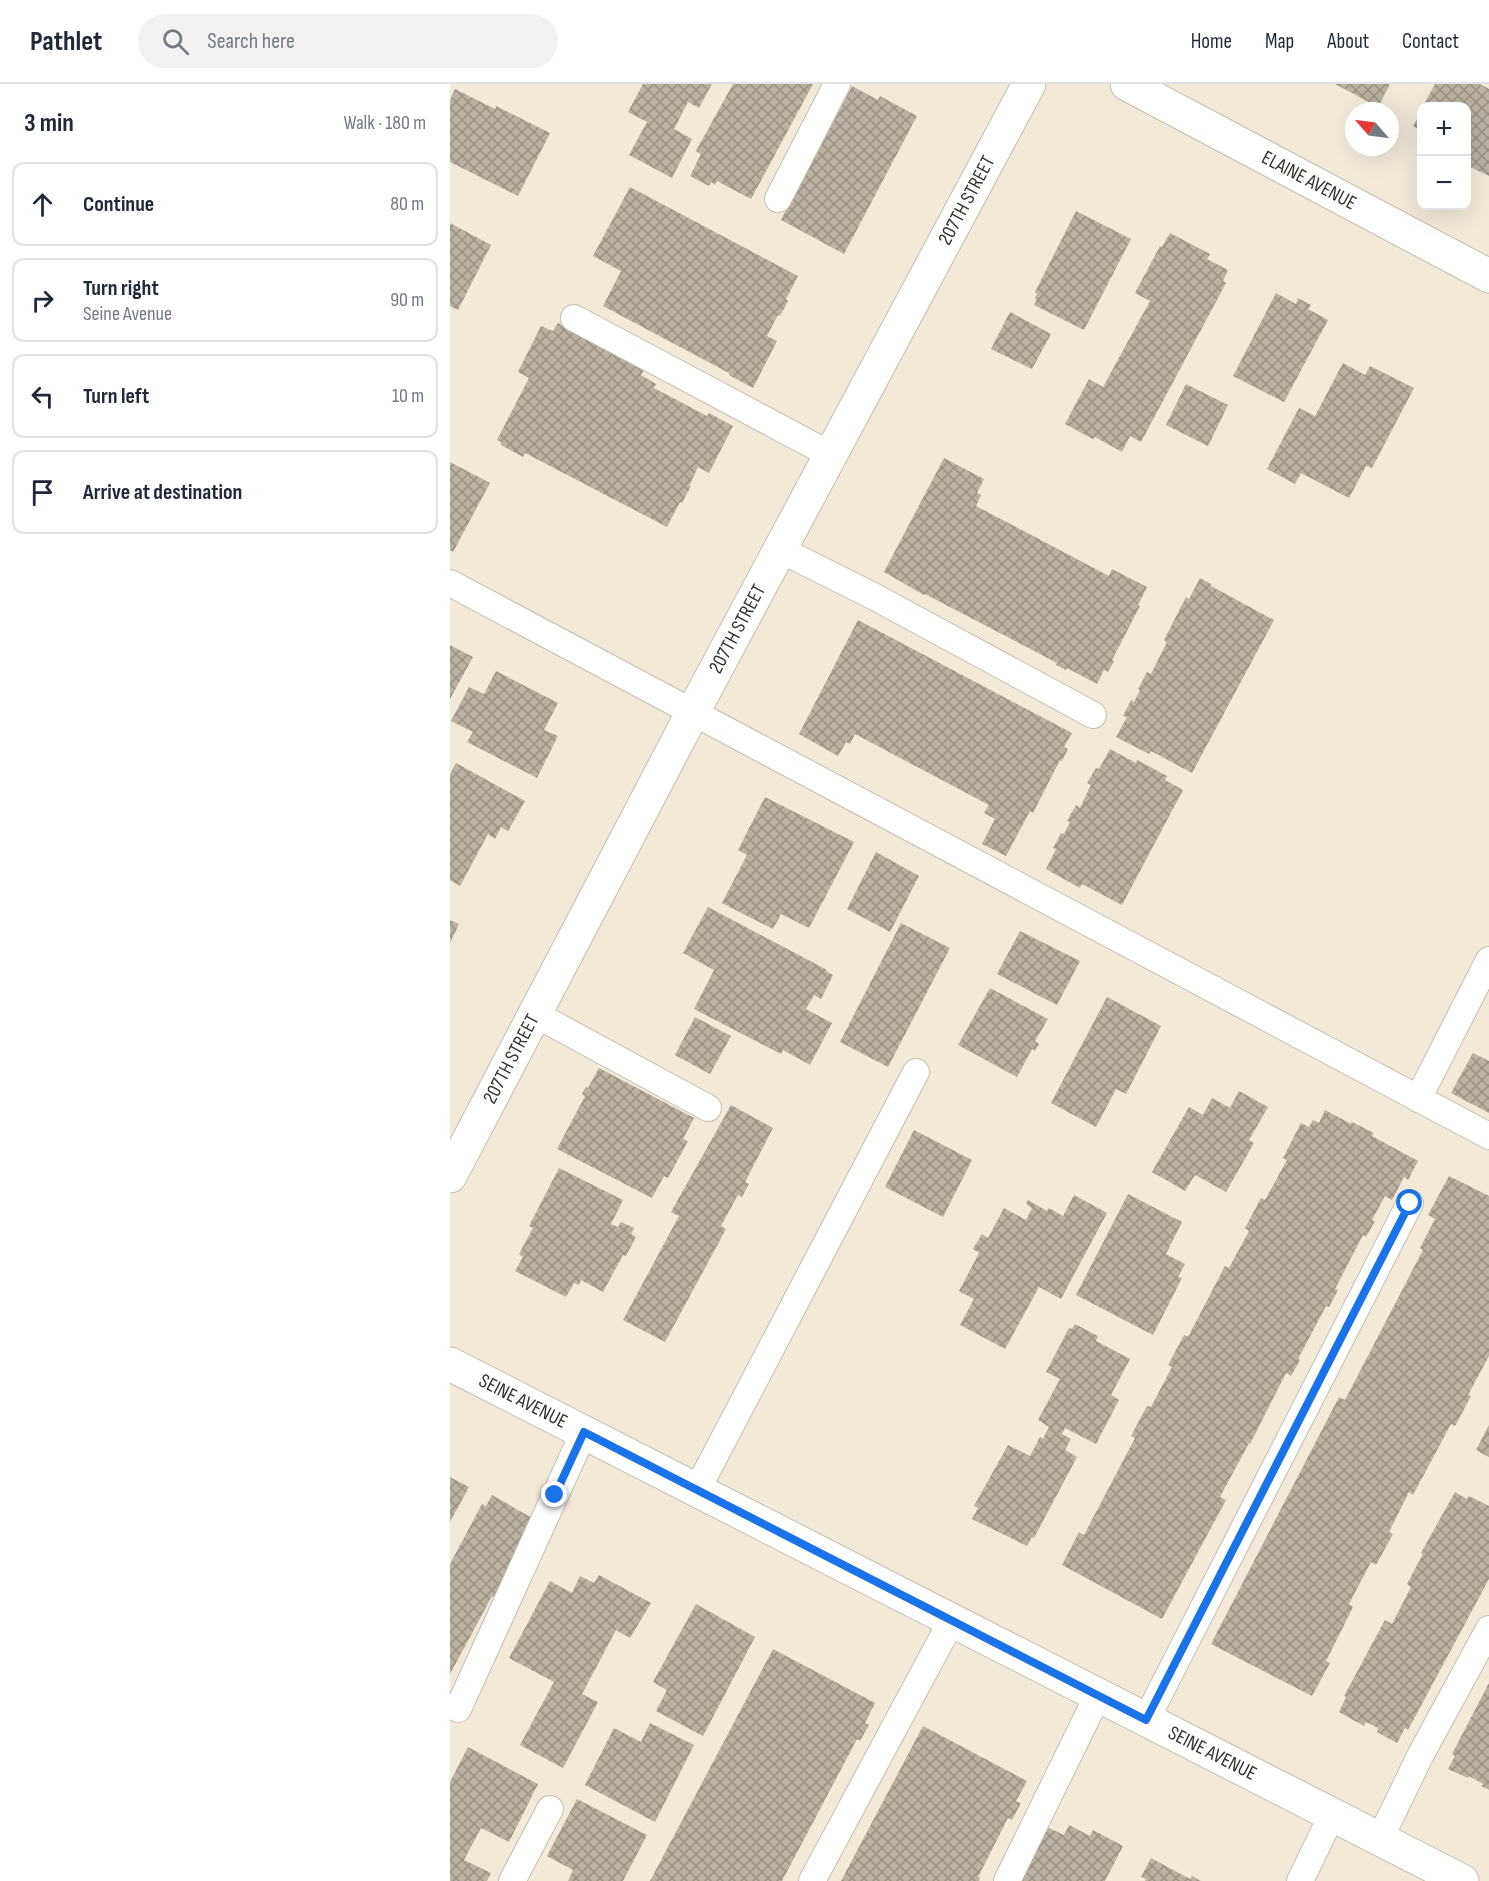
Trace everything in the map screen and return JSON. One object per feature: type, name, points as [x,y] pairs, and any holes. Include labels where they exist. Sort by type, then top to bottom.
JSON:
[{"type":"street","name":"207TH STREET","points":[[450,1176],[693,712],[1029,84]]},
{"type":"street","name":"ELAINE AVENUE","points":[[1127,84],[1489,276]]},
{"type":"street","name":"SEINE AVENUE","points":[[450,1364],[1462,1881]]},
{"type":"lane","points":[[778,199],[837,84]]},
{"type":"lane","points":[[574,318],[831,455]]},
{"type":"lane","points":[[780,550],[873,596],[1093,715]]},
{"type":"lane","points":[[450,583],[1489,1136]]},
{"type":"lane","points":[[1418,1099],[1489,960]]},
{"type":"lane","points":[[535,1014],[708,1108]]},
{"type":"lane","points":[[697,1490],[916,1072]]},
{"type":"lane","points":[[1146,1720],[1410,1203]]},
{"type":"lane","points":[[458,1709],[584,1432]]},
{"type":"lane","points":[[812,1881],[952,1620]]},
{"type":"lane","points":[[1380,1839],[1420,1756],[1489,1629]]},
{"type":"lane","points":[[1007,1881],[1098,1695]]},
{"type":"lane","points":[[512,1881],[550,1809]]},
{"type":"lane","points":[[1300,1881],[1332,1815]]},
{"type":"building","points":[[643,84],[712,84],[699,108],[688,102],[674,129],[692,139],[672,178],[629,155],[647,122],[628,112]]},
{"type":"building","points":[[733,84],[813,84],[751,199],[717,181],[715,185],[711,182],[709,186],[690,176],[701,154],[696,151]]},
{"type":"building","points":[[1335,84],[1390,84],[1381,102],[1369,102]]},
{"type":"building","points":[[1435,84],[1480,84],[1489,89],[1489,176],[1471,167],[1471,102],[1425,102]]},
{"type":"building","points":[[852,86],[878,100],[880,96],[917,116],[844,254],[781,220]]},
{"type":"building","points":[[455,89],[495,109],[496,106],[550,133],[518,196],[450,162],[450,100]]},
{"type":"building","points":[[630,187],[798,276],[786,299],[788,301],[767,336],[777,341],[753,388],[603,306],[621,271],[593,256]]},
{"type":"building","points":[[1076,211],[1131,239],[1084,330],[1034,305],[1037,299],[1035,292]]},
{"type":"building","points":[[450,223],[491,245],[458,310],[450,306]]},
{"type":"building","points":[[1170,233],[1210,254],[1207,259],[1228,270],[1223,281],[1226,283],[1141,442],[1130,436],[1122,452],[1065,424],[1089,379],[1103,387],[1150,301],[1135,293],[1160,246],[1162,247]]},
{"type":"building","points":[[1276,293],[1296,304],[1298,298],[1311,305],[1308,309],[1328,320],[1284,402],[1233,376]]},
{"type":"building","points":[[1010,312],[1051,334],[1032,369],[991,349]]},
{"type":"building","points":[[558,323],[645,368],[641,375],[656,384],[654,388],[707,416],[709,413],[733,426],[709,473],[698,467],[689,486],[691,486],[667,527],[525,453],[523,457],[501,445],[501,442],[497,440],[529,378],[518,372],[541,326],[553,331]]},
{"type":"building","points":[[1343,363],[1365,375],[1370,366],[1414,388],[1372,468],[1366,466],[1349,498],[1301,473],[1295,484],[1267,469],[1299,408],[1315,416]]},
{"type":"building","points":[[1186,384],[1228,405],[1208,446],[1166,425]]},
{"type":"building","points":[[944,458],[984,479],[977,493],[981,495],[976,506],[1109,576],[1112,569],[1147,587],[1138,605],[1140,606],[1112,660],[1114,661],[1108,672],[1104,670],[1097,684],[1067,668],[1066,670],[1056,665],[1057,663],[884,572]]},
{"type":"building","points":[[450,462],[490,483],[453,552],[450,550]]},
{"type":"building","points":[[1200,578],[1274,620],[1192,773],[1151,751],[1149,754],[1116,737],[1127,717],[1123,716],[1131,700],[1134,702],[1147,672],[1151,674],[1167,642],[1164,640],[1186,597],[1189,599]]},
{"type":"building","points":[[858,620],[1072,733],[1064,747],[1068,749],[1062,761],[1060,760],[1033,813],[1030,811],[1006,856],[982,844],[995,819],[984,813],[989,805],[855,734],[850,744],[846,742],[838,756],[799,734]]},
{"type":"building","points":[[450,645],[473,657],[450,699]]},
{"type":"building","points":[[496,671],[558,703],[544,730],[558,736],[537,778],[467,742],[473,732],[451,721],[469,687],[484,694]]},
{"type":"building","points":[[1110,749],[1167,776],[1165,780],[1183,790],[1122,905],[1082,884],[1080,888],[1046,869],[1056,849],[1053,848],[1070,822],[1067,821],[1076,805],[1080,808],[1091,785],[1087,783],[1096,768],[1099,769]]},
{"type":"building","points":[[456,763],[525,801],[508,831],[501,827],[495,839],[488,834],[460,886],[450,880],[450,774]]},
{"type":"building","points":[[765,797],[854,842],[809,928],[781,914],[773,929],[722,903],[747,855],[738,850]]},
{"type":"building","points":[[876,852],[919,876],[890,932],[847,909]]},
{"type":"building","points":[[708,907],[833,975],[821,999],[814,995],[806,1009],[832,1023],[810,1065],[783,1050],[781,1054],[694,1009],[714,970],[683,953]]},
{"type":"building","points":[[450,920],[459,924],[450,943]]},
{"type":"building","points":[[901,923],[950,948],[888,1067],[840,1042]]},
{"type":"building","points":[[1020,931],[1080,961],[1057,1005],[997,974]]},
{"type":"building","points":[[990,988],[1048,1019],[1035,1041],[1039,1044],[1035,1051],[1032,1049],[1017,1077],[958,1045]]},
{"type":"building","points":[[1107,997],[1161,1026],[1126,1094],[1116,1089],[1096,1127],[1051,1103]]},
{"type":"building","points":[[695,1017],[731,1036],[710,1074],[675,1055]]},
{"type":"building","points":[[1473,1053],[1489,1061],[1489,1113],[1451,1093]]},
{"type":"building","points":[[599,1068],[694,1118],[683,1139],[688,1141],[668,1178],[664,1176],[652,1198],[557,1149],[585,1096],[582,1094]]},
{"type":"building","points":[[1239,1091],[1268,1107],[1249,1140],[1254,1143],[1226,1192],[1195,1175],[1185,1191],[1152,1172],[1189,1107],[1203,1115],[1212,1098],[1230,1108]]},
{"type":"building","points":[[731,1105],[773,1128],[745,1182],[749,1184],[742,1197],[738,1195],[721,1226],[726,1229],[665,1342],[623,1320],[679,1216],[671,1212]]},
{"type":"building","points":[[1325,1110],[1374,1133],[1372,1136],[1418,1161],[1408,1180],[1404,1177],[1392,1200],[1385,1196],[1366,1237],[1363,1235],[1335,1289],[1338,1290],[1329,1307],[1326,1306],[1291,1376],[1286,1373],[1220,1497],[1226,1500],[1162,1619],[1062,1565],[1079,1532],[1084,1535],[1135,1438],[1131,1436],[1147,1406],[1151,1407],[1172,1367],[1168,1365],[1184,1335],[1188,1337],[1225,1266],[1229,1268],[1249,1231],[1245,1228],[1261,1198],[1265,1200],[1287,1160],[1283,1158],[1301,1123],[1309,1127],[1313,1120],[1319,1123]]},
{"type":"building","points":[[914,1130],[972,1160],[943,1217],[885,1187]]},
{"type":"building","points":[[559,1168],[623,1200],[611,1224],[618,1227],[621,1222],[634,1228],[631,1234],[636,1237],[626,1256],[623,1255],[603,1292],[581,1280],[579,1285],[574,1283],[566,1297],[515,1271],[523,1257],[519,1254],[533,1228],[529,1226]]},
{"type":"building","points":[[1449,1176],[1489,1196],[1489,1356],[1468,1395],[1471,1396],[1455,1426],[1451,1424],[1413,1495],[1409,1492],[1389,1532],[1393,1534],[1376,1565],[1371,1562],[1349,1604],[1353,1607],[1326,1661],[1330,1663],[1312,1696],[1211,1644],[1339,1397],[1345,1400],[1423,1250],[1420,1248],[1435,1219],[1428,1215]]},
{"type":"building","points":[[1128,1194],[1182,1222],[1166,1254],[1185,1264],[1178,1277],[1182,1278],[1153,1335],[1076,1295]]},
{"type":"building","points":[[1074,1195],[1107,1213],[1061,1299],[1039,1287],[1005,1349],[960,1325],[974,1299],[959,1291],[979,1253],[973,1249],[982,1234],[988,1238],[1004,1208],[1026,1220],[1032,1208],[1026,1204],[1028,1200],[1047,1211],[1049,1208],[1063,1216]]},
{"type":"building","points":[[1075,1324],[1098,1336],[1096,1341],[1130,1359],[1111,1395],[1119,1400],[1096,1444],[1065,1428],[1062,1434],[1071,1439],[1065,1450],[1077,1457],[1034,1538],[1032,1537],[1027,1546],[972,1519],[978,1508],[974,1506],[1008,1445],[1030,1456],[1040,1437],[1043,1439],[1049,1427],[1038,1420],[1060,1379],[1046,1372],[1069,1328],[1072,1329]]},
{"type":"building","points":[[1489,1425],[1489,1457],[1476,1450]]},
{"type":"building","points":[[450,1477],[469,1487],[450,1522]]},
{"type":"building","points":[[1455,1492],[1467,1499],[1469,1496],[1489,1506],[1489,1579],[1408,1730],[1405,1728],[1397,1743],[1377,1732],[1378,1728],[1366,1722],[1364,1726],[1339,1712],[1346,1697],[1344,1696],[1385,1620],[1392,1624],[1411,1587],[1407,1584],[1423,1554],[1421,1553]]},
{"type":"building","points":[[492,1495],[532,1518],[527,1526],[532,1528],[524,1533],[516,1548],[520,1550],[495,1598],[492,1596],[450,1674],[450,1564],[482,1504],[486,1506]]},
{"type":"building","points":[[599,1575],[651,1603],[630,1638],[616,1630],[582,1694],[598,1702],[563,1768],[520,1745],[554,1682],[509,1658],[550,1581],[572,1593],[580,1576],[594,1583]]},
{"type":"building","points":[[696,1604],[755,1637],[703,1736],[656,1711],[667,1690],[653,1682]]},
{"type":"building","points":[[773,1649],[875,1703],[865,1723],[869,1725],[860,1741],[857,1739],[782,1881],[650,1881]]},
{"type":"building","points":[[1489,1683],[1489,1790],[1469,1776],[1468,1778],[1448,1769],[1455,1756],[1452,1754]]},
{"type":"building","points":[[650,1723],[694,1745],[655,1822],[585,1785],[614,1728],[641,1742]]},
{"type":"building","points":[[923,1726],[1027,1781],[1016,1801],[1021,1803],[1012,1820],[1008,1818],[978,1877],[979,1881],[841,1881]]},
{"type":"building","points":[[468,1747],[538,1784],[509,1842],[481,1828],[464,1860],[491,1873],[487,1881],[450,1881],[450,1782]]},
{"type":"building","points":[[577,1799],[647,1835],[623,1881],[568,1881],[573,1870],[547,1856]]},
{"type":"building","points":[[1069,1825],[1090,1836],[1093,1830],[1123,1846],[1105,1881],[1019,1881],[1047,1827],[1064,1835]]},
{"type":"building","points":[[1151,1858],[1190,1879],[1192,1876],[1201,1881],[1145,1881],[1146,1879],[1141,1877]]},
{"type":"route","points":[[555,1495],[584,1432],[1146,1720],[1410,1203]]}]
